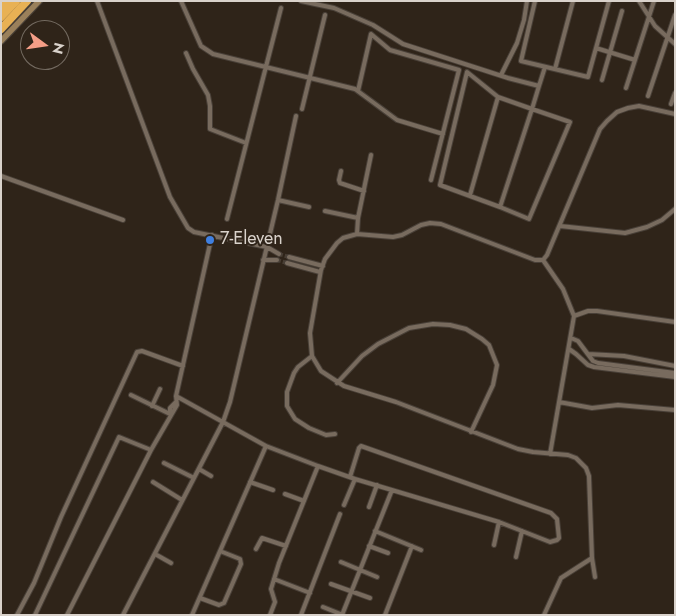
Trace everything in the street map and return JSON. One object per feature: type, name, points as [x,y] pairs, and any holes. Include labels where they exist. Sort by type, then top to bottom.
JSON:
[{"type":"highway","points":[[1,8],[7,1]]},
{"type":"highway","points":[[1,17],[16,1]]},
{"type":"highway","points":[[1,29],[27,1]]},
{"type":"main road","points":[[1,41],[39,1]]},
{"type":"street","points":[[97,1],[170,196],[190,231],[267,247],[280,254]]},
{"type":"street","points":[[181,1],[200,46],[214,54],[355,89],[397,120],[443,134]]},
{"type":"street","points":[[301,1],[334,8],[373,25],[403,44],[539,86]]},
{"type":"street","points":[[501,75],[517,43],[527,1]]},
{"type":"street","points":[[535,1],[521,61],[588,76],[609,1]]},
{"type":"street","points":[[555,69],[572,1]]},
{"type":"street","points":[[639,1],[649,17],[667,38],[675,44]]},
{"type":"street","points":[[626,88],[654,1]]},
{"type":"street","points":[[227,219],[281,8]]},
{"type":"street","points":[[602,80],[622,11]]},
{"type":"street","points":[[302,109],[325,15]]},
{"type":"street","points":[[648,96],[675,15]]},
{"type":"street","points":[[358,91],[371,34],[390,50],[459,70],[431,180]]},
{"type":"street","points":[[596,48],[635,60]]},
{"type":"street","points":[[186,53],[208,95],[210,129],[246,143]]},
{"type":"street","points":[[500,207],[545,67]]},
{"type":"street","points":[[467,72],[498,97],[570,122],[529,220],[470,195],[440,185],[467,72]]},
{"type":"street","points":[[671,104],[675,93]]},
{"type":"street","points":[[470,195],[498,97]]},
{"type":"street","points":[[543,260],[560,226],[600,129],[607,121],[617,112],[639,106],[675,114]]},
{"type":"street","points":[[122,615],[223,422],[230,402],[296,116]]},
{"type":"street","points":[[357,234],[358,218],[371,155]]},
{"type":"street","points":[[341,171],[339,182],[364,191]]},
{"type":"street","points":[[1,176],[122,220]]},
{"type":"street","points":[[278,200],[309,207]]},
{"type":"street","points":[[560,226],[625,233],[662,220],[675,209]]},
{"type":"street","points":[[325,211],[358,218]]},
{"type":"street","points":[[543,260],[535,260],[440,224],[430,223],[421,225],[402,235],[393,237],[357,234],[342,238],[322,266],[320,272],[310,333],[312,356],[321,371],[352,389],[396,402],[518,449],[568,455],[576,458],[586,468],[589,476],[592,558],[595,577]]},
{"type":"street","points":[[67,615],[176,405],[176,396],[212,235]]},
{"type":"street","points":[[289,256],[322,266]]},
{"type":"street","points":[[263,260],[277,260]]},
{"type":"street","points":[[543,260],[563,289],[574,316],[550,454]]},
{"type":"street","points":[[287,262],[320,272]]},
{"type":"street","points":[[574,316],[588,311],[597,311],[675,322]]},
{"type":"street","points":[[337,382],[362,356],[378,344],[409,328],[433,324],[450,325],[466,329],[489,346],[497,366],[493,385],[471,432]]},
{"type":"street","points":[[570,338],[578,341],[593,360],[598,363],[675,373]]},
{"type":"street","points":[[568,349],[588,365],[594,367],[675,377]]},
{"type":"street","points":[[17,615],[34,583],[137,352],[142,351],[183,366]]},
{"type":"street","points":[[588,354],[616,355],[675,366]]},
{"type":"street","points":[[312,356],[294,372],[287,392],[287,406],[295,419],[309,428],[326,435],[335,434]]},
{"type":"street","points":[[637,368],[639,359]]},
{"type":"street","points":[[152,406],[160,389]]},
{"type":"street","points":[[132,396],[170,414]]},
{"type":"street","points":[[176,396],[266,446],[318,466],[350,477],[392,490],[499,522],[550,542],[558,538],[557,519],[551,513],[361,446],[350,477]]},
{"type":"street","points":[[559,402],[592,408],[618,406],[675,410]]},
{"type":"street","points":[[36,615],[119,437],[151,450]]},
{"type":"street","points":[[192,615],[266,446]]},
{"type":"street","points":[[164,464],[194,478]]},
{"type":"street","points":[[270,615],[275,602],[271,592],[274,579],[318,466]]},
{"type":"street","points":[[199,469],[212,476]]},
{"type":"street","points":[[344,505],[355,478]]},
{"type":"street","points":[[153,482],[182,500]]},
{"type":"street","points":[[250,482],[273,490]]},
{"type":"street","points":[[369,507],[377,485]]},
{"type":"street","points":[[323,607],[342,615],[392,490]]},
{"type":"street","points":[[285,494],[304,502]]},
{"type":"street","points":[[301,615],[340,514]]},
{"type":"street","points":[[494,545],[499,522]]},
{"type":"street","points":[[516,557],[522,531]]},
{"type":"street","points":[[375,532],[421,550]]},
{"type":"street","points":[[256,549],[262,538],[286,546]]},
{"type":"street","points":[[369,546],[388,553]]},
{"type":"street","points":[[385,615],[412,546]]},
{"type":"street","points":[[200,598],[222,605],[242,562],[220,551]]},
{"type":"street","points":[[155,554],[171,563]]},
{"type":"street","points":[[544,615],[561,578],[592,558]]},
{"type":"street","points":[[341,562],[377,577]]},
{"type":"street","points":[[274,579],[310,593]]},
{"type":"street","points":[[331,584],[370,598]]},
{"type":"tunnel","points":[[279,254],[289,257]]},
{"type":"tunnel","points":[[277,260],[287,263]]},
{"type":"place","name":"7-Eleven","points":[[210,240]]}]
